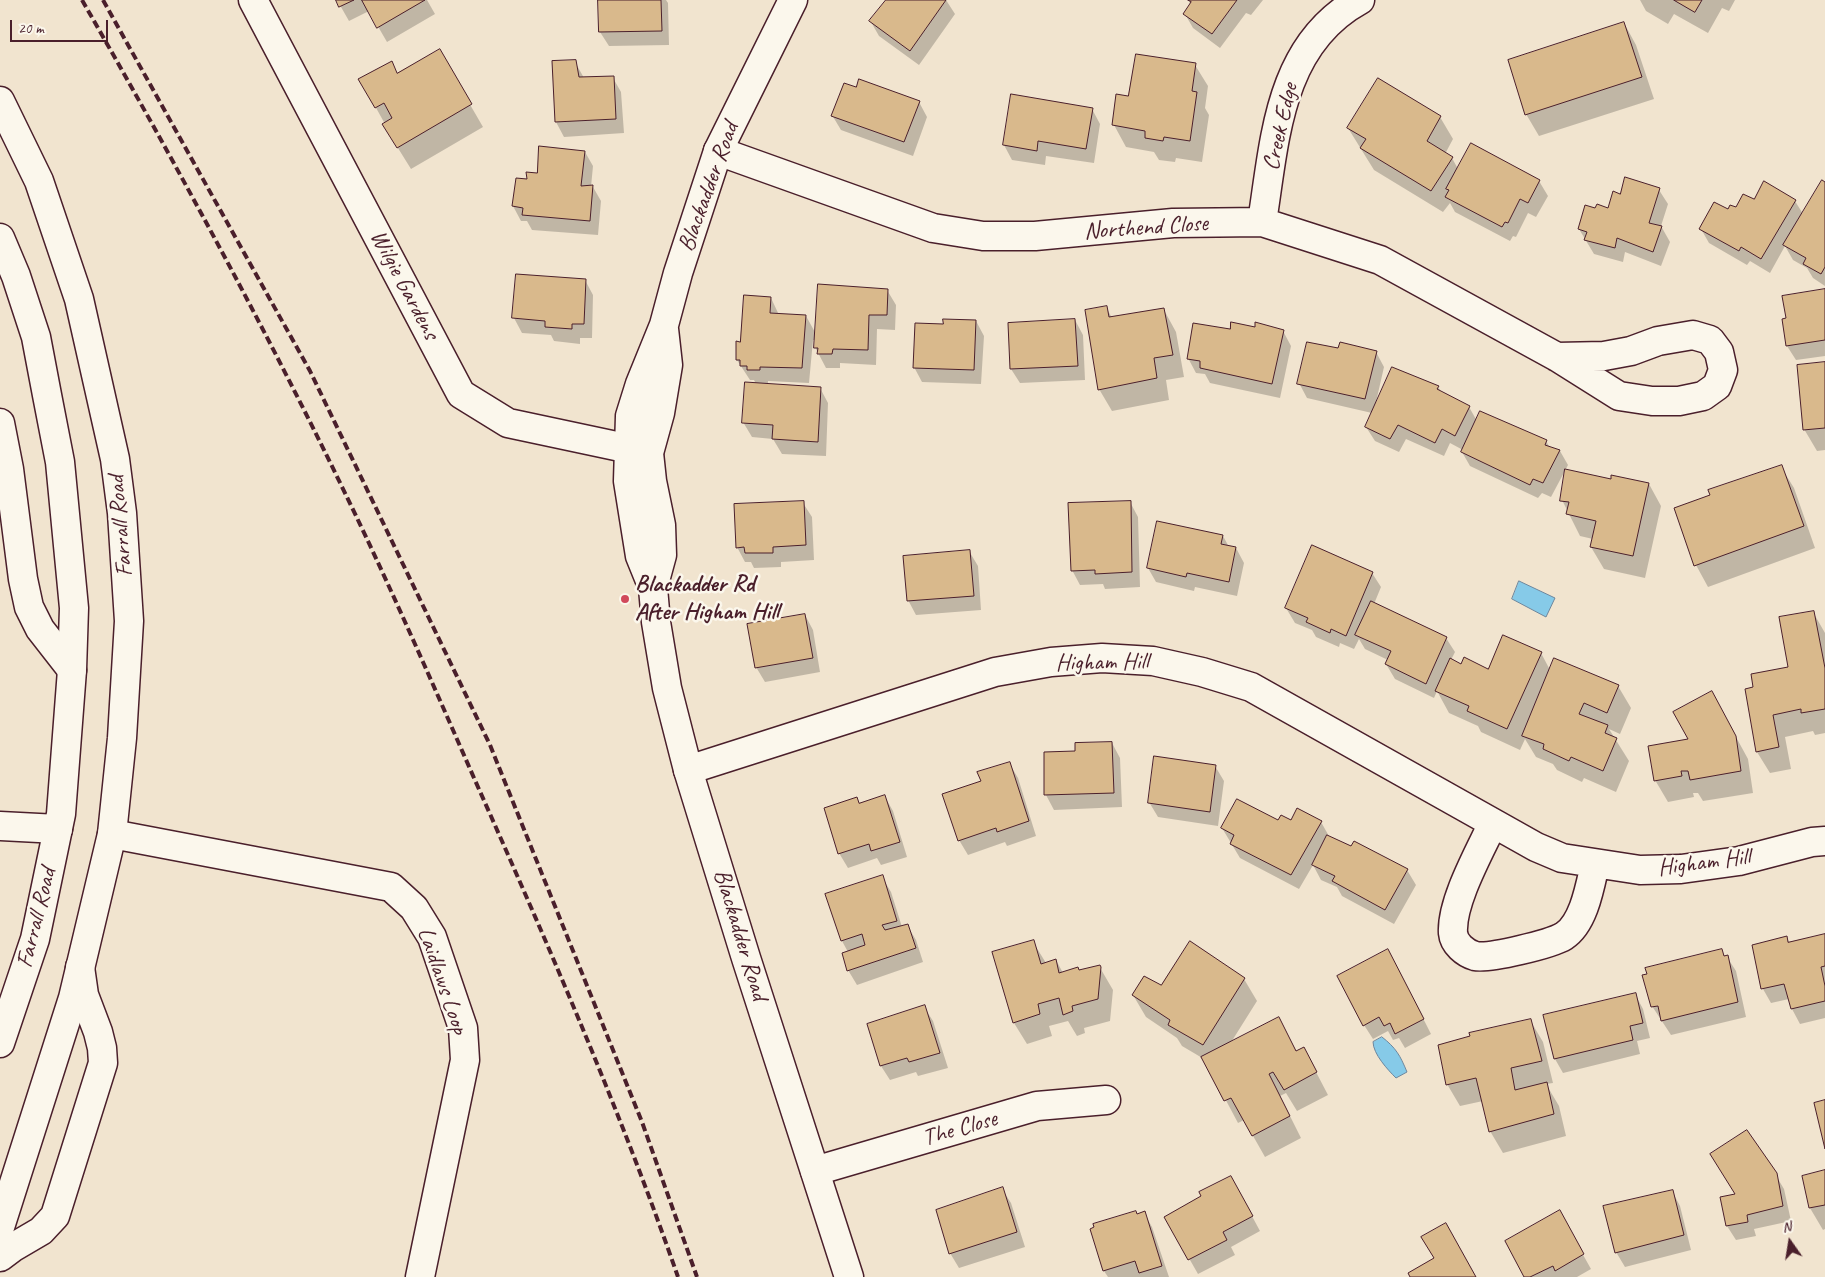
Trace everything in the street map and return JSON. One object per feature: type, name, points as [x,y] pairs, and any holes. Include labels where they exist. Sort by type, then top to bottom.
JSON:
[{"type":"street","name":"Wilgie Gardens","points":[[253,0],[461,394],[508,423],[639,451]]},
{"type":"street","name":"Blackadder Road","points":[[793,0],[718,150],[678,273],[664,325],[668,365],[660,413],[639,451],[652,481],[661,526],[662,555],[653,588],[656,622],[667,688],[688,770],[746,958],[849,1277]]},
{"type":"street","name":"Creek Edge","points":[[1262,222],[1279,115],[1294,71],[1318,32],[1360,0]]},
{"type":"street","name":"Farrall Road","points":[[0,101],[39,181],[79,299],[115,459],[122,512],[128,621],[122,738],[112,834],[73,998],[0,1227]]},
{"type":"street","name":"Northend Close","points":[[718,150],[933,228],[983,236],[1034,236],[1173,223],[1262,222],[1380,260],[1557,357],[1618,396],[1652,401],[1679,401],[1703,396],[1717,386],[1723,370],[1719,352],[1710,340],[1693,336],[1667,339],[1631,351],[1604,356],[1557,357]]},
{"type":"street","name":"Farrall Road","points":[[0,238],[16,276],[36,337],[60,462],[74,608],[72,670],[61,814],[35,939],[0,1043]]},
{"type":"street","points":[[0,423],[9,469],[23,579],[29,607],[40,629],[72,670]]},
{"type":"street","name":"Higham Hill","points":[[688,770],[995,672],[1051,662],[1102,658],[1153,661],[1202,672],[1251,688],[1536,847],[1562,858],[1640,870],[1681,869],[1739,861],[1821,837]]},
{"type":"street","points":[[1493,823],[1460,897],[1453,934],[1459,947],[1476,956],[1523,950],[1564,936],[1577,922],[1588,895],[1595,864]]},
{"type":"street","points":[[0,826],[58,829]]},
{"type":"street","name":"Laidlaws Loop","points":[[112,834],[391,886],[414,908],[432,937],[463,1028],[465,1060],[420,1277]]},
{"type":"street","name":"Farrall Road","points":[[0,1257],[12,1248],[42,1232],[55,1216],[103,1063],[102,1048],[84,994],[80,967]]},
{"type":"street","name":"The Close","points":[[815,1171],[1037,1106],[1106,1100]]},
{"type":"water","points":[[1519,581],[1555,598],[1546,617],[1512,599]]},
{"type":"water","points":[[1382,1037],[1397,1052],[1407,1072],[1396,1078],[1375,1052],[1373,1042]]},
{"type":"building","points":[[336,0],[354,0],[339,7]]},
{"type":"building","points":[[362,0],[425,0],[377,28]]},
{"type":"building","points":[[598,0],[661,0],[662,31],[599,32]]},
{"type":"building","points":[[886,0],[946,0],[910,51],[869,21]]},
{"type":"building","points":[[1188,0],[1237,0],[1212,34],[1183,14],[1191,2]]},
{"type":"building","points":[[1674,0],[1702,0],[1695,12]]},
{"type":"building","points":[[1624,22],[1642,77],[1525,115],[1508,60]]},
{"type":"building","points":[[440,49],[472,104],[397,148],[382,124],[392,118],[384,103],[375,108],[358,79],[392,61],[397,73]]},
{"type":"building","points":[[1136,54],[1196,63],[1192,91],[1197,92],[1190,141],[1164,137],[1163,141],[1145,138],[1145,131],[1112,125],[1116,94],[1128,96]]},
{"type":"building","points":[[576,60],[579,77],[614,76],[616,119],[555,122],[552,61]]},
{"type":"building","points":[[1378,78],[1441,116],[1427,141],[1453,157],[1431,191],[1360,148],[1366,139],[1347,128]]},
{"type":"building","points":[[859,79],[920,101],[904,142],[831,116],[844,83],[856,87]]},
{"type":"building","points":[[1011,94],[1093,108],[1086,149],[1038,141],[1037,151],[1003,145]]},
{"type":"building","points":[[1471,143],[1540,180],[1528,203],[1520,199],[1508,223],[1505,222],[1502,227],[1445,197],[1449,190],[1446,189]]},
{"type":"building","points":[[539,146],[585,151],[581,186],[593,185],[590,221],[522,215],[523,208],[512,206],[516,178],[527,179],[526,172],[537,173]]},
{"type":"building","points":[[1625,177],[1660,188],[1649,223],[1662,226],[1653,252],[1617,238],[1615,248],[1584,240],[1587,232],[1578,229],[1585,205],[1595,208],[1597,204],[1608,208],[1613,191],[1620,194]]},
{"type":"building","points":[[1822,180],[1825,182],[1825,267],[1821,274],[1803,264],[1806,258],[1783,245]]},
{"type":"building","points":[[1764,181],[1796,200],[1761,259],[1741,247],[1739,251],[1699,229],[1714,202],[1728,209],[1730,205],[1736,207],[1743,194],[1754,199]]},
{"type":"building","points":[[516,274],[586,279],[584,324],[572,324],[572,329],[545,327],[545,321],[512,318]]},
{"type":"building","points":[[818,284],[888,289],[887,315],[869,315],[868,350],[833,349],[832,354],[817,354],[818,348],[814,348]]},
{"type":"building","points":[[1825,289],[1825,340],[1786,346],[1782,319],[1786,318],[1782,296]]},
{"type":"building","points":[[744,295],[771,297],[770,313],[806,315],[802,368],[760,367],[760,370],[747,370],[747,366],[740,366],[740,360],[736,360],[736,341],[740,342]]},
{"type":"building","points":[[1107,306],[1109,317],[1164,308],[1173,355],[1154,358],[1157,378],[1098,390],[1085,310]]},
{"type":"building","points":[[943,319],[976,320],[974,370],[913,368],[915,323],[943,324]]},
{"type":"building","points":[[1075,319],[1078,366],[1010,369],[1008,323]]},
{"type":"building","points":[[1231,322],[1255,327],[1255,322],[1284,330],[1272,384],[1200,368],[1200,361],[1187,359],[1193,323],[1230,329]]},
{"type":"building","points":[[1307,342],[1338,348],[1340,342],[1377,351],[1365,399],[1297,384]]},
{"type":"building","points":[[1825,362],[1825,428],[1803,430],[1797,365]]},
{"type":"building","points":[[1392,367],[1439,386],[1437,389],[1470,406],[1455,436],[1442,429],[1435,443],[1398,425],[1390,439],[1365,427]]},
{"type":"building","points":[[745,382],[821,387],[818,442],[772,439],[773,425],[742,423]]},
{"type":"building","points":[[1480,411],[1547,440],[1545,445],[1560,450],[1543,483],[1533,479],[1530,485],[1461,452]]},
{"type":"building","points":[[1782,465],[1804,526],[1694,566],[1674,508],[1710,495],[1708,490]]},
{"type":"building","points":[[1565,469],[1611,479],[1611,475],[1649,483],[1633,556],[1590,547],[1596,521],[1566,514],[1569,502],[1560,501]]},
{"type":"building","points":[[804,501],[806,545],[773,547],[773,553],[745,553],[744,547],[736,548],[734,504]]},
{"type":"building","points":[[1131,501],[1132,572],[1095,574],[1095,570],[1071,571],[1068,503]]},
{"type":"building","points":[[1157,521],[1223,535],[1221,544],[1236,547],[1229,582],[1187,573],[1186,577],[1147,568]]},
{"type":"building","points":[[1312,545],[1373,572],[1346,636],[1331,629],[1330,633],[1306,622],[1308,618],[1285,608]]},
{"type":"building","points":[[970,550],[974,596],[907,601],[903,556]]},
{"type":"building","points":[[1371,601],[1447,637],[1426,684],[1385,664],[1391,651],[1355,635]]},
{"type":"building","points":[[1814,611],[1825,668],[1825,709],[1801,713],[1801,709],[1773,715],[1779,747],[1756,752],[1745,689],[1753,687],[1751,674],[1788,667],[1779,617]]},
{"type":"building","points":[[805,614],[813,658],[755,668],[747,624]]},
{"type":"building","points":[[1503,635],[1542,652],[1507,729],[1467,711],[1469,706],[1435,691],[1450,658],[1461,664],[1464,657],[1488,669]]},
{"type":"building","points":[[1554,658],[1619,685],[1607,713],[1584,703],[1579,714],[1608,725],[1605,733],[1617,738],[1603,771],[1571,757],[1569,761],[1543,749],[1544,744],[1522,736]]},
{"type":"building","points":[[1712,691],[1736,736],[1741,771],[1690,780],[1688,771],[1681,771],[1682,776],[1654,781],[1648,746],[1688,739],[1673,712]]},
{"type":"building","points":[[1112,742],[1114,793],[1044,795],[1044,752],[1075,751],[1075,743]]},
{"type":"building","points":[[1154,756],[1216,765],[1210,812],[1148,803]]},
{"type":"building","points":[[1010,762],[1029,821],[997,832],[996,828],[958,841],[942,794],[981,781],[977,772]]},
{"type":"building","points":[[885,795],[900,842],[871,851],[869,844],[838,854],[824,808],[857,797],[859,803]]},
{"type":"building","points":[[1237,799],[1278,820],[1281,815],[1291,820],[1297,808],[1322,821],[1291,875],[1230,844],[1234,835],[1221,828]]},
{"type":"building","points":[[1327,835],[1351,846],[1354,841],[1408,869],[1385,910],[1332,881],[1335,876],[1312,865]]},
{"type":"building","points":[[883,875],[897,921],[882,925],[885,930],[908,924],[916,948],[847,971],[842,953],[865,945],[862,934],[841,941],[825,894]]},
{"type":"building","points":[[1825,934],[1825,966],[1821,967],[1825,986],[1825,1001],[1791,1009],[1784,984],[1761,989],[1752,945],[1787,936],[1788,942]]},
{"type":"building","points":[[1034,940],[1041,964],[1056,959],[1059,973],[1078,967],[1079,970],[1100,965],[1098,999],[1072,1006],[1073,1011],[1063,1015],[1059,998],[1038,1004],[1040,1014],[1013,1023],[992,952]]},
{"type":"building","points":[[1190,941],[1245,978],[1203,1045],[1168,1025],[1170,1020],[1132,995],[1144,976],[1161,985]]},
{"type":"building","points":[[1388,949],[1424,1019],[1395,1034],[1390,1023],[1384,1026],[1379,1017],[1363,1026],[1337,976]]},
{"type":"building","points":[[1722,949],[1724,956],[1728,955],[1738,1002],[1661,1021],[1658,1006],[1651,1007],[1642,975],[1647,974],[1645,968]]},
{"type":"building","points":[[1636,993],[1643,1023],[1630,1026],[1633,1040],[1554,1059],[1543,1015]]},
{"type":"building","points":[[925,1005],[940,1053],[909,1062],[907,1058],[880,1066],[867,1024]]},
{"type":"building","points":[[1279,1017],[1296,1051],[1304,1047],[1317,1072],[1284,1090],[1273,1072],[1269,1074],[1290,1116],[1252,1136],[1231,1098],[1224,1101],[1201,1057]]},
{"type":"building","points":[[1531,1019],[1542,1061],[1511,1068],[1515,1090],[1547,1082],[1554,1114],[1489,1132],[1476,1078],[1446,1085],[1438,1045],[1470,1036],[1469,1033]]},
{"type":"building","points":[[1825,1100],[1825,1149],[1814,1103]]},
{"type":"building","points":[[1747,1130],[1777,1173],[1783,1206],[1747,1215],[1748,1222],[1726,1226],[1720,1197],[1735,1194],[1710,1154]]},
{"type":"building","points":[[1825,1170],[1825,1205],[1809,1208],[1802,1176]]},
{"type":"building","points":[[1231,1176],[1253,1216],[1223,1232],[1227,1240],[1188,1260],[1164,1217],[1201,1196],[1199,1192]]},
{"type":"building","points":[[1003,1187],[1017,1232],[949,1254],[936,1210]]},
{"type":"building","points":[[1673,1190],[1684,1235],[1615,1253],[1603,1206]]},
{"type":"building","points":[[1560,1210],[1584,1254],[1555,1271],[1553,1266],[1530,1277],[1524,1277],[1505,1241]]},
{"type":"building","points":[[1136,1211],[1137,1214],[1145,1211],[1162,1266],[1139,1273],[1135,1261],[1103,1271],[1090,1229],[1094,1227],[1093,1224]]},
{"type":"building","points":[[1446,1223],[1476,1277],[1410,1277],[1408,1273],[1434,1258],[1421,1237]]},
{"type":"railway","points":[[82,0],[230,266],[300,402],[367,539],[555,963],[632,1150],[678,1277]]},
{"type":"railway","points":[[103,0],[310,371],[490,745],[642,1122],[697,1277]]},
{"type":"place","name":"Blackadder Rd After Higham Hill","points":[[625,599]]}]
